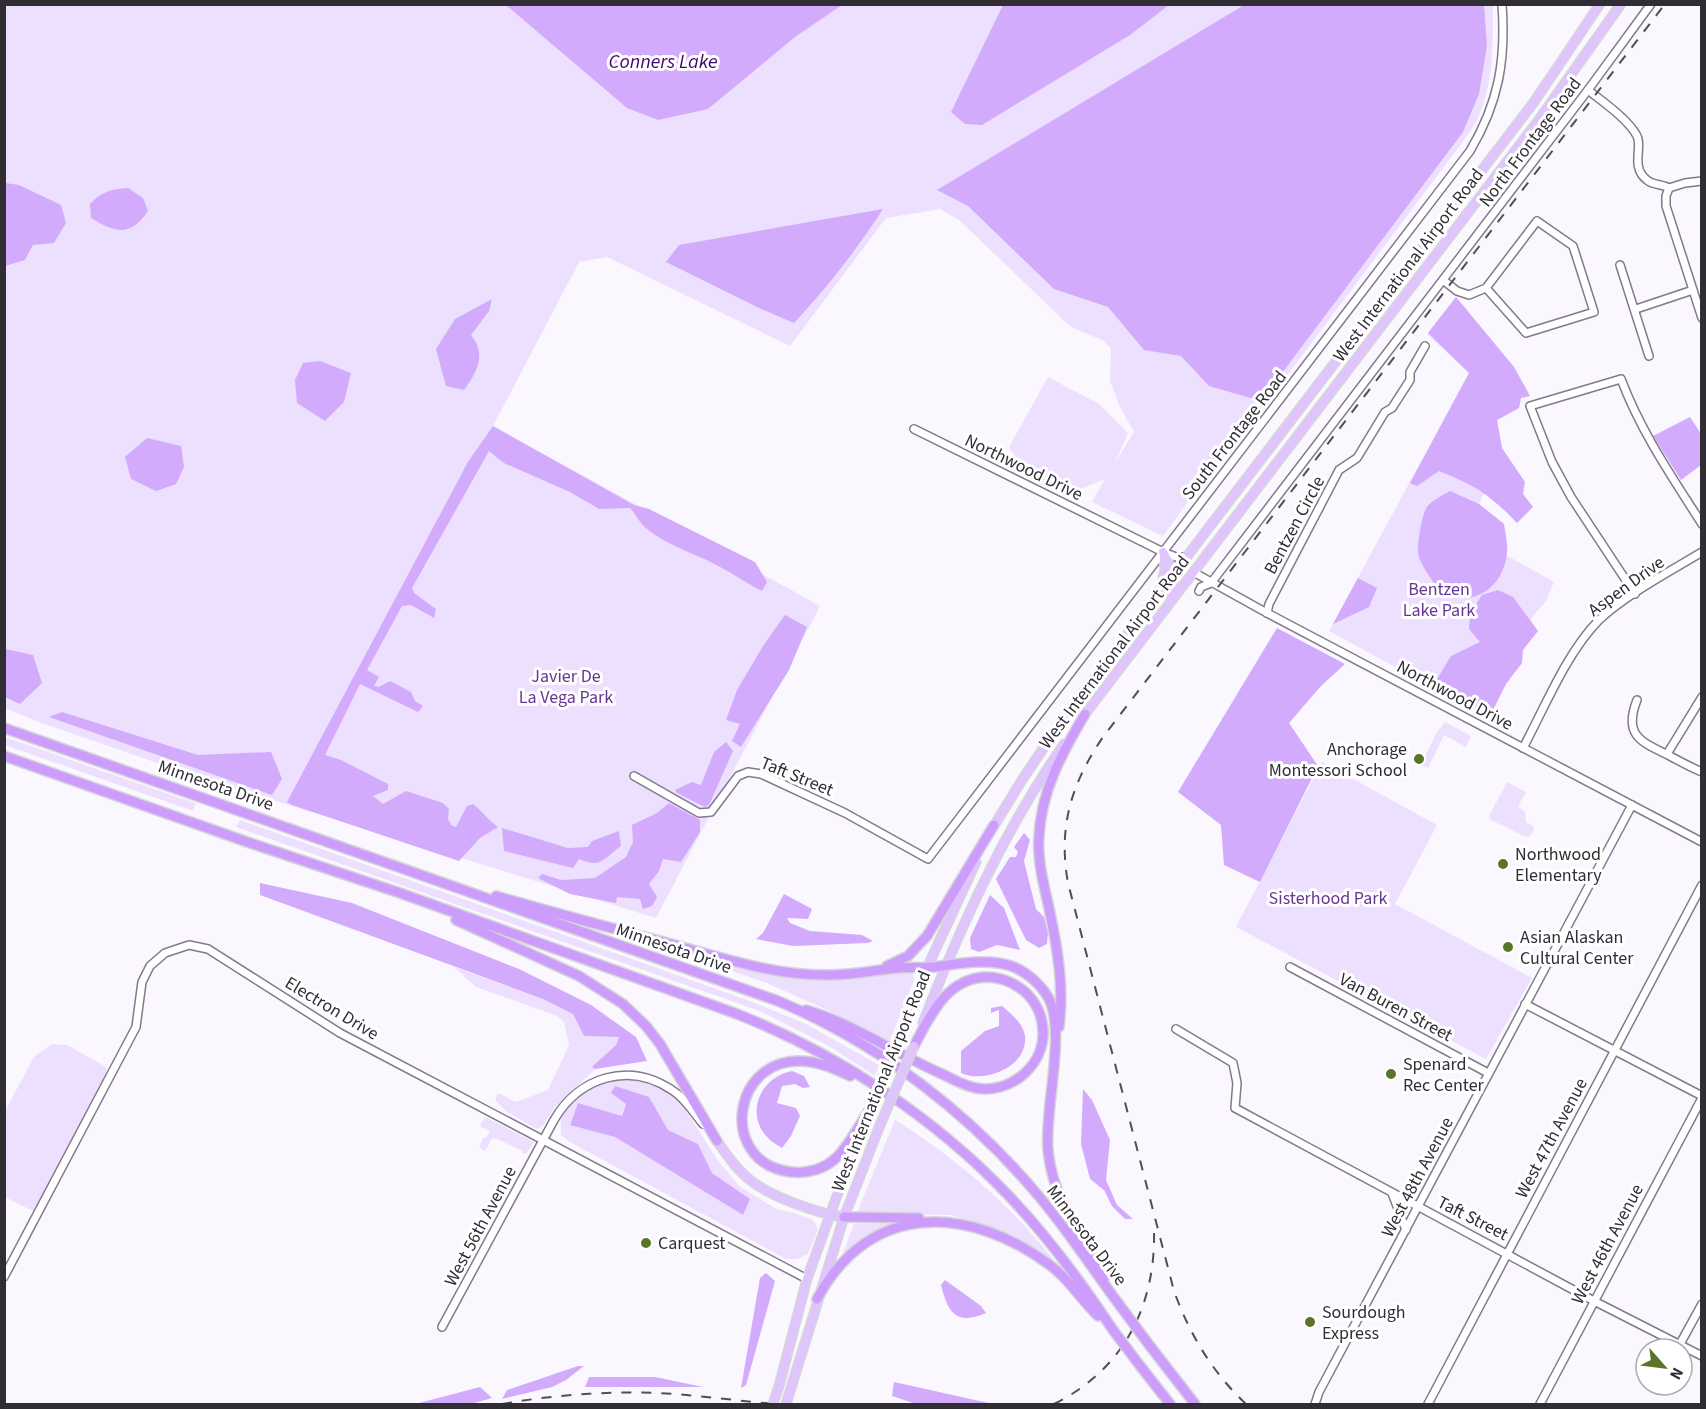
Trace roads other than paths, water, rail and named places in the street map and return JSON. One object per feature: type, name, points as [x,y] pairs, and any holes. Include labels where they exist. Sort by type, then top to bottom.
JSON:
[{"type":"highway","points":[[1054,1059],[1061,1014],[1061,987],[1057,949],[1041,868],[1039,826],[1045,797],[1054,772],[1085,714]]},
{"type":"highway","name":"Minnesota Drive","points":[[6,728],[787,1005],[838,1031],[915,1080],[977,1130],[1003,1156],[1044,1202],[1150,1346],[1196,1404]]},
{"type":"highway","name":"Minnesota Drive","points":[[6,756],[250,843],[400,893],[762,1024],[814,1049],[874,1086],[941,1134],[1009,1196],[1053,1246],[1170,1404]]},
{"type":"highway","points":[[867,972],[899,962],[920,945],[942,914],[994,825]]},
{"type":"highway","points":[[404,869],[760,968],[806,975],[985,963],[1003,964],[1018,969],[1043,989],[1053,1007],[1056,1027],[1047,1125],[1048,1152],[1053,1178],[1066,1210],[1124,1311]]},
{"type":"highway","points":[[400,893],[579,976],[623,1004],[646,1026],[660,1044],[717,1141]]},
{"type":"highway","points":[[787,1005],[830,1018],[927,1068],[969,1087],[982,1089],[1000,1088],[1009,1084],[1031,1067],[1041,1045],[1043,1034],[1041,1018],[1032,999],[1019,987],[1002,979],[973,978],[961,983],[941,1000],[914,1046]]},
{"type":"highway","points":[[868,1112],[836,1157],[816,1170],[795,1173],[774,1168],[756,1155],[744,1135],[741,1116],[746,1095],[756,1078],[770,1067],[789,1061],[823,1065],[874,1086]]},
{"type":"highway","points":[[844,1217],[945,1219],[998,1235],[1052,1266],[1113,1330]]},
{"type":"highway","points":[[817,1299],[844,1260],[861,1244],[878,1234],[912,1224],[945,1223],[966,1226]]},
{"type":"main road","name":"West International Airport Road","points":[[773,1404],[807,1279],[828,1215],[927,968],[994,825],[1055,730],[1519,122],[1585,28],[1599,4]]},
{"type":"main road","name":"West International Airport Road","points":[[786,1404],[844,1217],[880,1125],[968,913],[1004,841],[1034,789],[1085,714],[1545,112],[1621,4]]},
{"type":"main road","points":[[1163,552],[1174,574],[1174,590],[1167,609]]},
{"type":"main road","points":[[1152,602],[1164,578],[1163,552]]},
{"type":"main road","points":[[717,1141],[733,1163],[758,1186],[828,1215],[844,1217]]},
{"type":"main road","points":[[807,1279],[815,1288],[817,1299]]},
{"type":"street","name":"South Frontage Road","points":[[928,859],[1470,151],[1488,118],[1498,84],[1503,51],[1502,4]]},
{"type":"street","name":"North Frontage Road","points":[[1199,591],[1201,587],[1211,582],[1588,90],[1651,4]]},
{"type":"street","points":[[1588,90],[1608,105],[1637,135],[1638,164],[1644,178],[1649,182],[1669,188],[1685,183],[1701,182]]},
{"type":"street","points":[[1669,188],[1665,196],[1666,206],[1701,318]]},
{"type":"street","points":[[1443,280],[1457,291],[1469,295],[1486,288],[1537,221],[1574,246],[1594,312],[1526,333],[1486,288]]},
{"type":"street","points":[[1620,265],[1636,309],[1649,356]]},
{"type":"street","points":[[1636,309],[1693,290]]},
{"type":"street","name":"Bentzen Circle","points":[[1267,613],[1269,604],[1340,470],[1357,458],[1385,412],[1392,408],[1410,380],[1410,372],[1425,346]]},
{"type":"street","points":[[1635,594],[1571,497],[1552,462],[1530,406],[1621,379],[1634,412],[1651,444],[1701,524]]},
{"type":"street","name":"Northwood Drive","points":[[914,429],[1163,552],[1176,557],[1187,557]]},
{"type":"street","name":"Aspen Drive","points":[[1523,748],[1581,643],[1599,620],[1701,552]]},
{"type":"street","name":"Northwood Drive","points":[[1195,573],[1701,842]]},
{"type":"street","points":[[1667,754],[1701,698]]},
{"type":"street","points":[[1638,700],[1632,713],[1635,733],[1644,744],[1701,772]]},
{"type":"street","name":"Taft Street","points":[[634,776],[699,813],[711,812],[738,776],[748,772],[761,774],[845,813],[928,859]]},
{"type":"street","name":"West 48th Avenue","points":[[1315,1404],[1324,1382],[1632,805]]},
{"type":"street","name":"West 47th Avenue","points":[[1428,1404],[1701,885]]},
{"type":"street","name":"Electron Drive","points":[[4,1276],[136,1027],[142,982],[150,966],[165,953],[189,945],[208,949],[340,1032],[807,1279]]},
{"type":"street","name":"Van Buren Street","points":[[1290,967],[1488,1073]]},
{"type":"street","points":[[1525,1004],[1701,1097]]},
{"type":"street","name":"Taft Street","points":[[1176,1029],[1233,1064],[1237,1083],[1235,1108],[1666,1337]]},
{"type":"street","name":"West 56th Avenue","points":[[442,1327],[559,1111],[578,1091],[597,1080],[620,1074],[641,1076],[673,1090],[687,1103],[717,1141]]},
{"type":"street","name":"West 46th Avenue","points":[[1540,1404],[1701,1097]]},
{"type":"street","points":[[1392,1193],[1406,1230]]},
{"type":"street","points":[[1684,1337],[1701,1304]]},
{"type":"water","name":"Conners Lake","points":[[506,5],[842,5],[795,37],[708,109],[658,120],[627,108]]},
{"type":"water","points":[[1450,491],[1479,504],[1504,524],[1507,547],[1503,570],[1489,588],[1470,598],[1458,598],[1442,592],[1425,569],[1418,553],[1420,529],[1427,507]]},
{"type":"water","points":[[1083,1089],[1092,1100],[1110,1140],[1106,1180],[1117,1205],[1133,1219],[1125,1219],[1112,1206],[1104,1190],[1090,1179],[1081,1144]]},
{"type":"railway","points":[[1246,1404],[1212,1366],[1203,1352],[1187,1323],[1174,1291],[1068,883],[1065,863],[1066,825],[1075,789],[1103,737],[1665,4]]},
{"type":"railway","points":[[1054,1404],[1078,1390],[1099,1373],[1131,1333],[1149,1284],[1154,1230]]},
{"type":"railway","points":[[502,1404],[580,1394],[619,1393],[688,1395],[777,1404]]},
{"type":"place","name":"Anchorage Montessori School","points":[[1419,759]]},
{"type":"place","name":"Northwood Elementary","points":[[1503,864]]},
{"type":"place","name":"Asian Alaskan Cultural Center","points":[[1508,947]]},
{"type":"place","name":"Spenard Rec Center","points":[[1391,1074]]},
{"type":"place","name":"Carquest","points":[[646,1243]]},
{"type":"place","name":"Sourdough Express","points":[[1310,1322]]},
{"type":"park label","name":"Bentzen Lake Park","points":[[1439,599]]},
{"type":"park label","name":"Javier De La Vega Park","points":[[566,686]]},
{"type":"park label","name":"Sisterhood Park","points":[[1328,898]]}]
